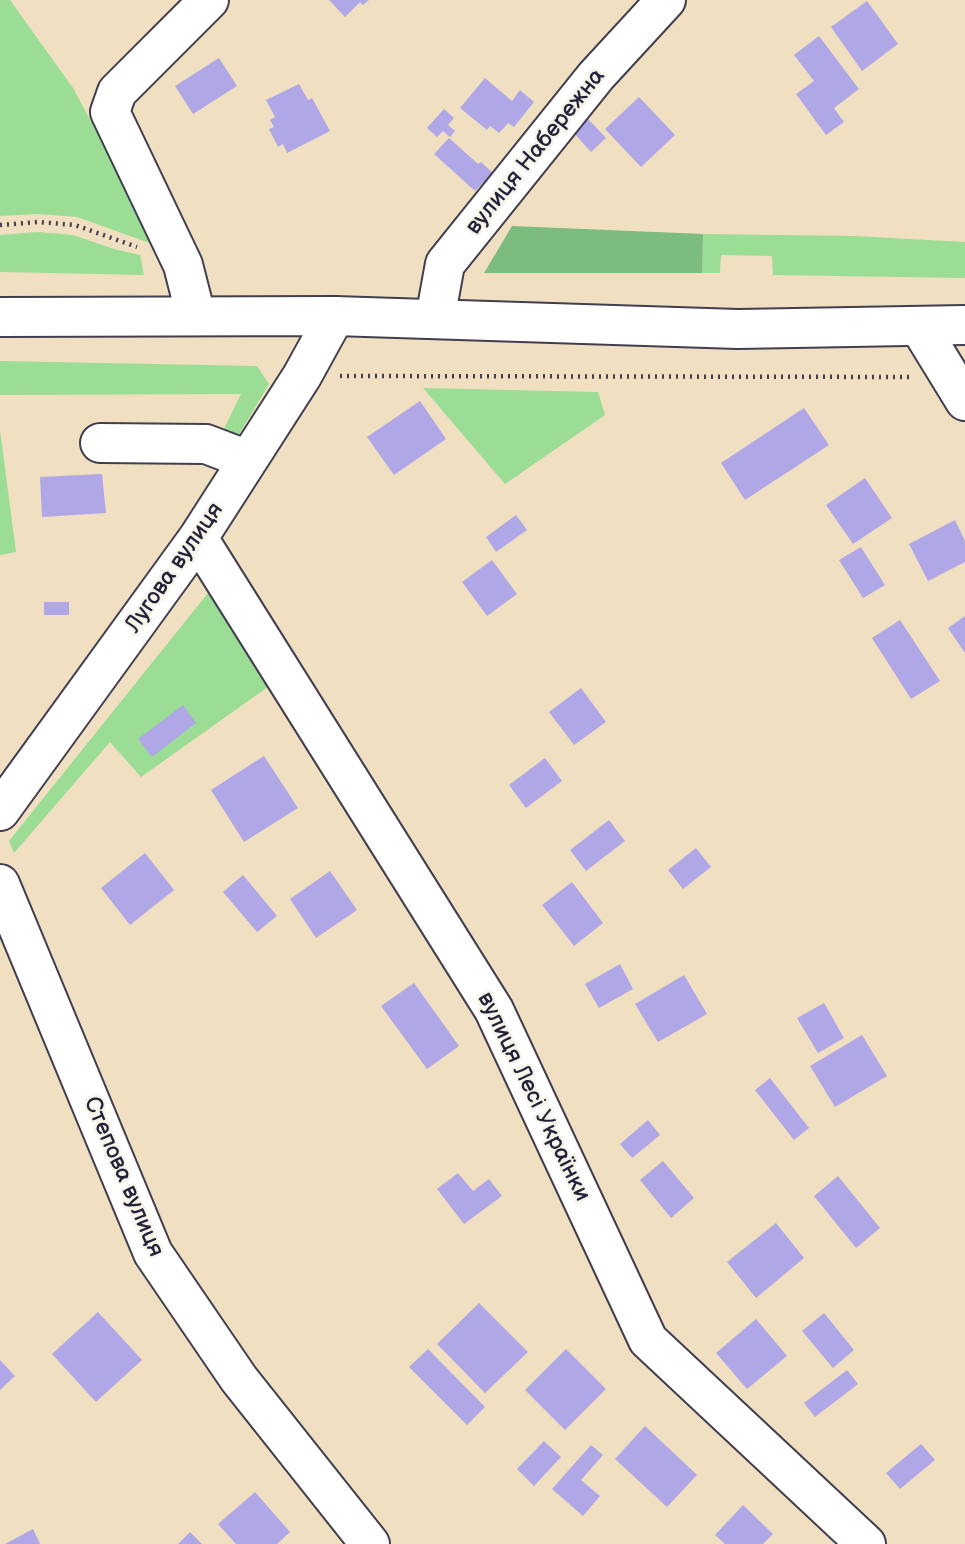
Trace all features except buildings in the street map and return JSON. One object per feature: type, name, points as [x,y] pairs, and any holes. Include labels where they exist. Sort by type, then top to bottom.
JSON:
[{"type":"street","points":[[196,316],[183,265],[110,112],[117,92],[209,0]]},
{"type":"street","name":"вулиця Набережна","points":[[435,319],[444,264],[596,76],[666,0]]},
{"type":"street","points":[[0,317],[335,316],[738,328],[965,325]]},
{"type":"street","name":"Лугова вулиця","points":[[0,811],[198,538],[302,376],[335,316]]},
{"type":"street","points":[[919,326],[957,389]]},
{"type":"street","points":[[100,443],[206,444],[248,460]]},
{"type":"street","name":"вулиця Лесі Українки","points":[[198,538],[495,1010],[648,1340],[866,1544]]},
{"type":"street","name":"Степова вулиця","points":[[0,884],[153,1253],[239,1379],[370,1544]]},
{"type":"path","points":[[0,225],[38,222],[75,225],[183,265]]},
{"type":"path","points":[[302,376],[957,389]]},
{"type":"green space","points":[[0,0],[10,0],[73,88],[158,246],[77,217],[38,214],[0,216]]},
{"type":"green space","points":[[512,226],[703,234],[702,273],[484,273]]},
{"type":"green space","points":[[38,232],[73,235],[140,255],[144,275],[0,272],[0,235]]},
{"type":"green space","points":[[703,234],[854,236],[965,242],[965,278],[773,275],[772,256],[721,255],[720,273],[702,273]]},
{"type":"green space","points":[[0,361],[257,366],[269,384],[231,448],[218,441],[241,394],[0,395]]},
{"type":"green space","points":[[423,388],[598,392],[605,415],[505,484]]},
{"type":"green space","points":[[0,430],[16,552],[0,555]]},
{"type":"green space","points":[[212,588],[272,684],[141,777],[110,742],[14,853],[9,841]]}]
